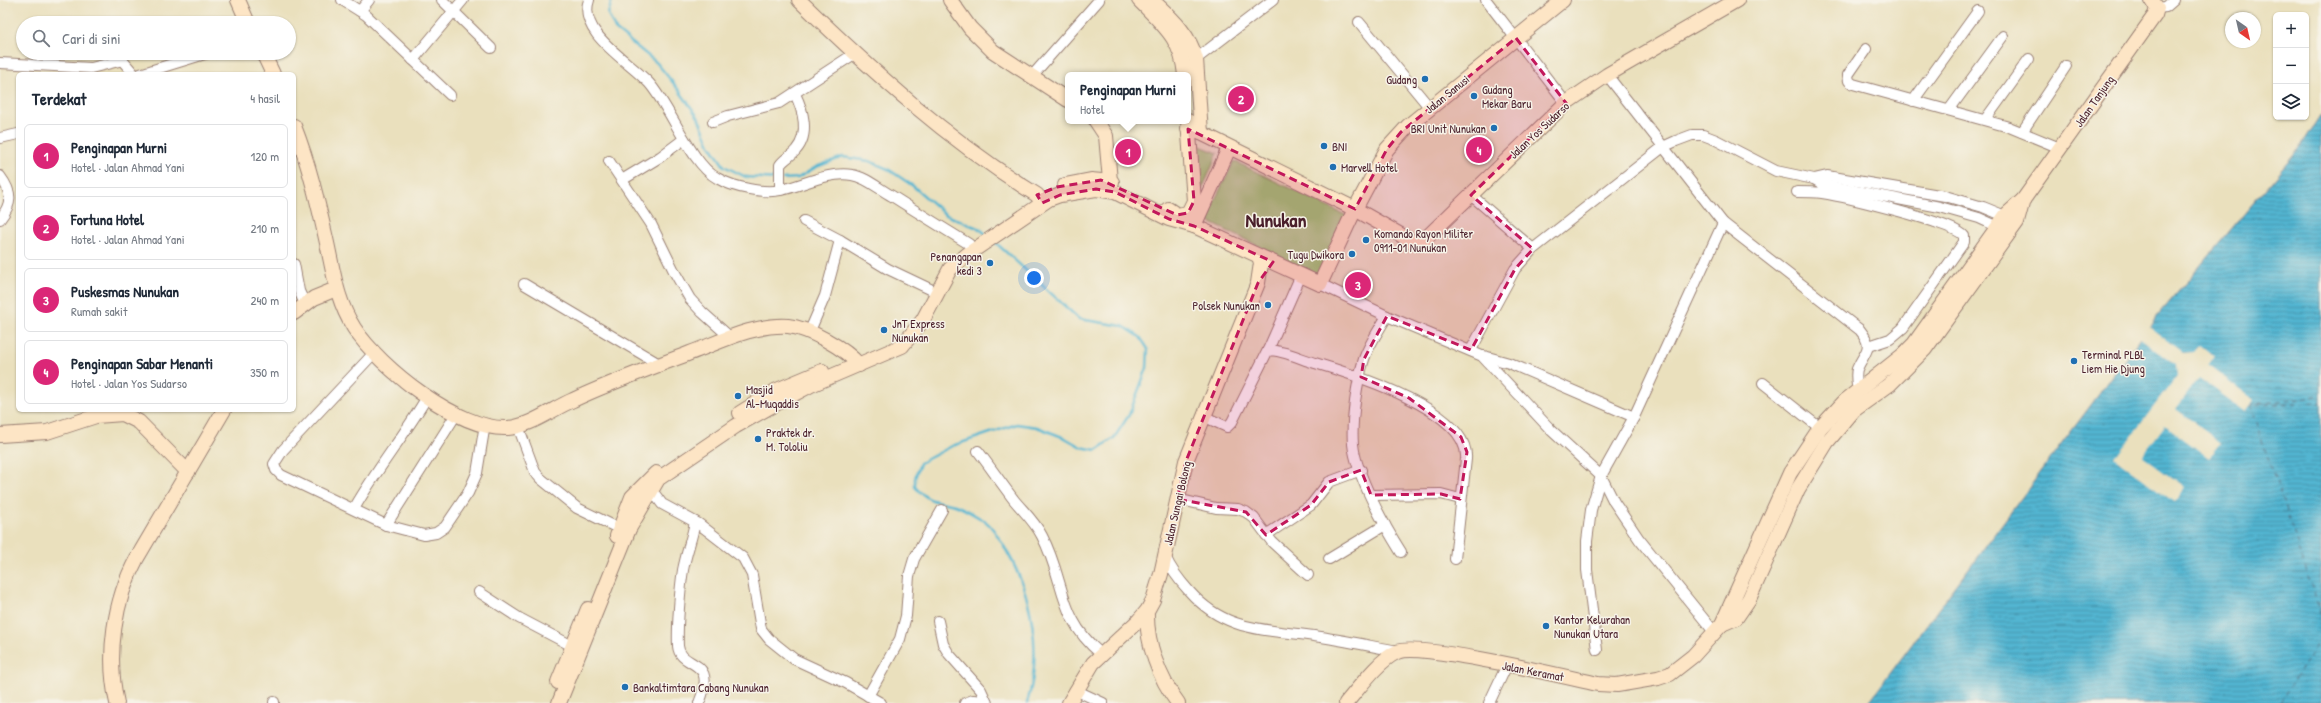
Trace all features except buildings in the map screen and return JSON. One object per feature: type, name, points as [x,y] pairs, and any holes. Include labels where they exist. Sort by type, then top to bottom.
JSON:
[{"type":"street","points":[[238,0],[245,16]]},
{"type":"street","points":[[342,0],[360,11],[450,95]]},
{"type":"street","points":[[360,11],[369,0]]},
{"type":"street","points":[[442,0],[491,48]]},
{"type":"street","points":[[413,60],[463,0]]},
{"type":"street","points":[[589,0],[587,15],[593,30],[636,70],[661,97],[684,138],[708,172],[717,179],[755,190],[780,190],[826,177],[853,175],[874,185],[974,244]]},
{"type":"street","points":[[799,0],[854,54],[965,147],[1040,199],[1096,189],[1108,190],[1122,194],[1169,220],[1194,226],[1387,316],[1471,350],[1482,356],[1509,363],[1634,417]]},
{"type":"street","points":[[950,0],[980,40],[1004,60],[1032,76],[1065,98]]},
{"type":"street","points":[[1032,76],[1099,0]]},
{"type":"street","points":[[1139,0],[1177,41],[1184,62],[1185,72]]},
{"type":"street","points":[[550,703],[577,649],[626,534],[651,490],[664,475],[736,426],[805,388],[900,339],[944,265],[1000,228],[1057,187],[1084,181],[1110,181],[1177,215],[1188,213],[1194,201],[1192,128],[1196,59],[1193,48],[1183,31],[1152,0]]},
{"type":"street","points":[[1196,59],[1273,0]]},
{"type":"street","points":[[1486,0],[1566,103]]},
{"type":"street","name":"Jalan Sanusi","points":[[1320,284],[1355,209],[1393,141],[1430,108],[1563,0]]},
{"type":"street","name":"Jalan Yos Sudarso","points":[[1355,209],[1403,237],[1420,244],[1566,103],[1607,75],[1737,0]]},
{"type":"street","points":[[2154,4],[2166,7],[2174,0]]},
{"type":"street","name":"Jalan Tanjung","points":[[2008,224],[2023,200],[2155,15],[2154,4]]},
{"type":"street","points":[[1914,101],[1978,11]]},
{"type":"street","points":[[1360,22],[1430,108]]},
{"type":"street","points":[[1949,110],[2003,36]]},
{"type":"street","points":[[1866,48],[1848,75],[1849,81],[1914,101],[1985,120],[2022,132],[2060,148]]},
{"type":"street","points":[[713,122],[728,116],[775,105],[795,94],[854,54]]},
{"type":"street","points":[[1985,120],[2029,59]]},
{"type":"street","points":[[0,63],[91,68],[110,60]]},
{"type":"street","points":[[123,60],[132,72]]},
{"type":"street","points":[[146,72],[185,60]]},
{"type":"street","points":[[266,60],[272,72]]},
{"type":"street","points":[[2022,132],[2066,66]]},
{"type":"street","points":[[1607,75],[1723,223],[1860,330],[1868,340],[1869,346],[1857,369],[1858,391]]},
{"type":"street","points":[[780,190],[780,167],[797,149],[802,137],[803,115],[795,94]]},
{"type":"street","points":[[1098,124],[1106,136],[1110,181]]},
{"type":"street","points":[[1192,128],[1229,148],[1355,209]]},
{"type":"street","points":[[296,132],[310,171],[336,289],[349,319],[374,353],[391,371],[427,397],[457,413],[485,424],[503,428],[518,426],[584,394],[659,364],[753,330],[778,326],[793,328],[809,333],[832,344],[856,362]]},
{"type":"street","points":[[0,138],[16,134]]},
{"type":"street","points":[[1471,350],[1515,269],[1533,248],[1663,147],[1692,135],[1703,135],[1716,140],[1776,171],[1814,179],[1824,185],[1940,207],[2008,224]]},
{"type":"street","points":[[622,180],[660,157],[684,138]]},
{"type":"street","points":[[1194,226],[1229,148]]},
{"type":"street","points":[[609,161],[651,224],[675,274],[690,299],[730,338]]},
{"type":"street","points":[[0,176],[14,201],[0,219]]},
{"type":"street","points":[[1798,192],[1822,193],[1915,216],[1954,228],[1964,236],[1964,242],[1903,328],[1890,339],[1869,346]]},
{"type":"street","points":[[1471,196],[1533,248]]},
{"type":"street","points":[[804,220],[888,269],[930,289]]},
{"type":"street","points":[[1598,650],[1587,570],[1587,548],[1591,510],[1601,476],[1634,417],[1723,223]]},
{"type":"street","points":[[1718,628],[1736,618],[1749,598],[1788,512],[1814,462],[1858,391],[1903,355],[1914,344],[2008,224]]},
{"type":"street","points":[[1718,628],[1790,473],[1820,428],[1850,406],[1890,384],[1925,349],[2008,224]]},
{"type":"street","points":[[809,333],[825,296],[840,240]]},
{"type":"street","points":[[560,703],[577,649],[620,529],[632,497],[641,486],[664,466],[734,417],[777,390],[905,344],[923,320],[950,269],[974,244]]},
{"type":"street","name":"Jalan Sungai Bolong","points":[[1068,703],[1085,674],[1101,654],[1147,611],[1156,590],[1186,460],[1258,283],[1261,263],[1259,256]]},
{"type":"street","name":"Jalan Sungai Bolong","points":[[1258,283],[1274,262]]},
{"type":"street","points":[[296,275],[299,291],[305,304]]},
{"type":"street","points":[[1203,416],[1227,427],[1232,422],[1268,350],[1301,275]]},
{"type":"street","points":[[524,284],[659,364]]},
{"type":"street","points":[[296,311],[305,304],[336,289]]},
{"type":"street","points":[[1387,316],[1364,359],[1354,423],[1353,443],[1361,470],[1371,495],[1385,525],[1401,552]]},
{"type":"street","points":[[1268,350],[1361,377],[1409,398],[1454,429],[1461,437],[1467,452],[1460,499],[1455,559]]},
{"type":"street","points":[[374,353],[294,436],[274,464],[276,470],[282,475],[386,525],[424,535],[436,533],[445,527],[468,493],[477,473],[485,424]]},
{"type":"street","points":[[1482,356],[1551,430],[1601,476],[1614,502],[1639,539],[1718,628]]},
{"type":"street","points":[[1763,383],[1820,428]]},
{"type":"street","points":[[354,509],[374,474],[414,420],[427,397]]},
{"type":"street","points":[[117,703],[111,663],[125,583],[137,558],[223,412]]},
{"type":"street","points":[[386,525],[457,413]]},
{"type":"street","points":[[0,435],[47,432],[96,416],[123,414],[140,422],[188,472]]},
{"type":"street","points":[[518,426],[536,472],[540,478],[577,508],[620,529]]},
{"type":"street","points":[[978,451],[1014,499],[1037,526],[1052,557],[1072,622],[1087,641],[1101,654]]},
{"type":"street","points":[[1266,535],[1311,505],[1329,482],[1361,470]]},
{"type":"street","points":[[651,490],[662,504],[695,522],[736,551],[749,566],[761,629],[769,639],[794,659],[846,682],[881,703]]},
{"type":"street","points":[[1371,495],[1441,494],[1460,499]]},
{"type":"street","points":[[1177,499],[1216,508],[1238,509],[1246,512],[1254,518],[1266,535],[1308,575]]},
{"type":"street","points":[[1775,506],[1788,512]]},
{"type":"street","points":[[868,696],[900,639],[906,616],[909,576],[914,559],[942,510]]},
{"type":"street","points":[[695,522],[684,570],[678,647],[685,658],[702,669],[704,673],[706,682],[700,703]]},
{"type":"street","points":[[1329,559],[1385,525]]},
{"type":"street","points":[[1165,556],[1180,581],[1199,602],[1218,617],[1264,631],[1343,641],[1398,651]]},
{"type":"street","points":[[480,592],[519,618],[577,649]]},
{"type":"street","points":[[1147,611],[1147,625],[1152,649],[1166,685],[1178,703]]},
{"type":"street","points":[[938,620],[941,638],[949,654],[981,690],[986,702]]},
{"type":"street","name":"Jalan Keramat","points":[[1398,651],[1416,649],[1437,651],[1598,684],[1617,685],[1642,682],[1670,674],[1694,656],[1718,628]]},
{"type":"street","points":[[1346,703],[1379,666],[1398,651]]},
{"type":"street","points":[[1489,703],[1507,665]]},
{"type":"street","points":[[1075,690],[1103,703]]},
{"type":"street","points":[[965,703],[973,700],[986,702]]},
{"type":"highlighted area","points":[[1516,38],[1566,103],[1471,195],[1533,249],[1515,269],[1471,350],[1387,316],[1364,359],[1361,377],[1409,398],[1461,437],[1467,452],[1460,499],[1441,494],[1371,495],[1361,470],[1329,482],[1311,505],[1266,535],[1246,512],[1177,499],[1186,461],[1258,283],[1273,262],[1194,226],[1169,219],[1115,192],[1096,189],[1060,195],[1042,203],[1037,195],[1057,187],[1101,180],[1177,215],[1188,213],[1194,201],[1188,129],[1355,209],[1387,149],[1401,132]]},
{"type":"green space","points":[[1197,145],[1218,153],[1199,196]]},
{"type":"green space","points":[[1234,161],[1347,216],[1318,275],[1205,220]]},
{"type":"water","points":[[2321,115],[2321,703],[1868,703],[2156,318],[2299,149]]},
{"type":"pier","points":[[2148,326],[2183,353],[2194,352],[2200,345],[2214,356],[2208,365],[2254,400],[2245,412],[2199,378],[2176,409],[2221,443],[2209,458],[2165,425],[2142,456],[2185,488],[2174,502],[2115,458],[2177,376],[2176,365],[2139,337]]},
{"type":"waterway","points":[[612,0],[608,14],[615,29],[657,63],[678,89],[698,117],[710,145],[724,166],[746,177],[778,179]]},
{"type":"waterway","points":[[783,179],[798,178],[816,167],[843,157],[869,161],[888,169],[913,186],[946,215],[980,229],[988,236]]},
{"type":"waterway","points":[[995,242],[1079,319],[1123,326],[1140,337],[1148,349],[1147,368],[1129,415],[1114,438],[1096,450],[1081,447],[1065,438],[1037,427],[1017,424],[952,446],[920,463],[915,478],[915,487],[929,499],[959,506],[985,521],[991,526],[999,537],[1014,565],[1028,603],[1034,643],[1032,684],[1027,703]]},
{"type":"ferry route","points":[[2250,405],[2321,395]]},
{"type":"ferry route","points":[[2256,405],[2321,402]]},
{"type":"ferry route","points":[[2250,405],[2321,614]]},
{"type":"ferry route","points":[[2280,703],[2321,637]]},
{"type":"place","name":"Gudang","points":[[1425,79]]},
{"type":"place","name":"Gudang Mekar Baru","points":[[1474,96]]},
{"type":"place","name":"Fortuna Hotel","points":[[1241,99]]},
{"type":"place","name":"BRI Unit Nunukan","points":[[1494,128]]},
{"type":"place","name":"BNI","points":[[1324,146]]},
{"type":"place","name":"Penginapan Sabar Menanti","points":[[1479,150]]},
{"type":"place","name":"Penginapan Murni","points":[[1128,152]]},
{"type":"place","name":"Marvell Hotel","points":[[1333,167]]},
{"type":"place","name":"Komando Rayon Militer 0911-01 Nunukan","points":[[1366,240]]},
{"type":"place","name":"Tugu Dwikora","points":[[1352,254]]},
{"type":"place","name":"Penangapan kedi 3","points":[[990,263]]},
{"type":"place","name":"Puskesmas Nunukan","points":[[1358,285]]},
{"type":"place","name":"Polsek Nunukan","points":[[1268,305]]},
{"type":"place","name":"JnT Express Nunukan","points":[[884,330]]},
{"type":"place","name":"Terminal PLBL Liem Hie Djung","points":[[2074,361]]},
{"type":"place","name":"Masjid Al-Muqaddis","points":[[738,396]]},
{"type":"place","name":"Praktek dr. M. Tololiu","points":[[758,439]]},
{"type":"place","name":"Kantor Kelurahan Nunukan Utara","points":[[1546,626]]},
{"type":"place","name":"Bankaltimtara Cabang Nunukan","points":[[625,687]]},
{"type":"district","name":"Nunukan","points":[[1276,219]]}]
